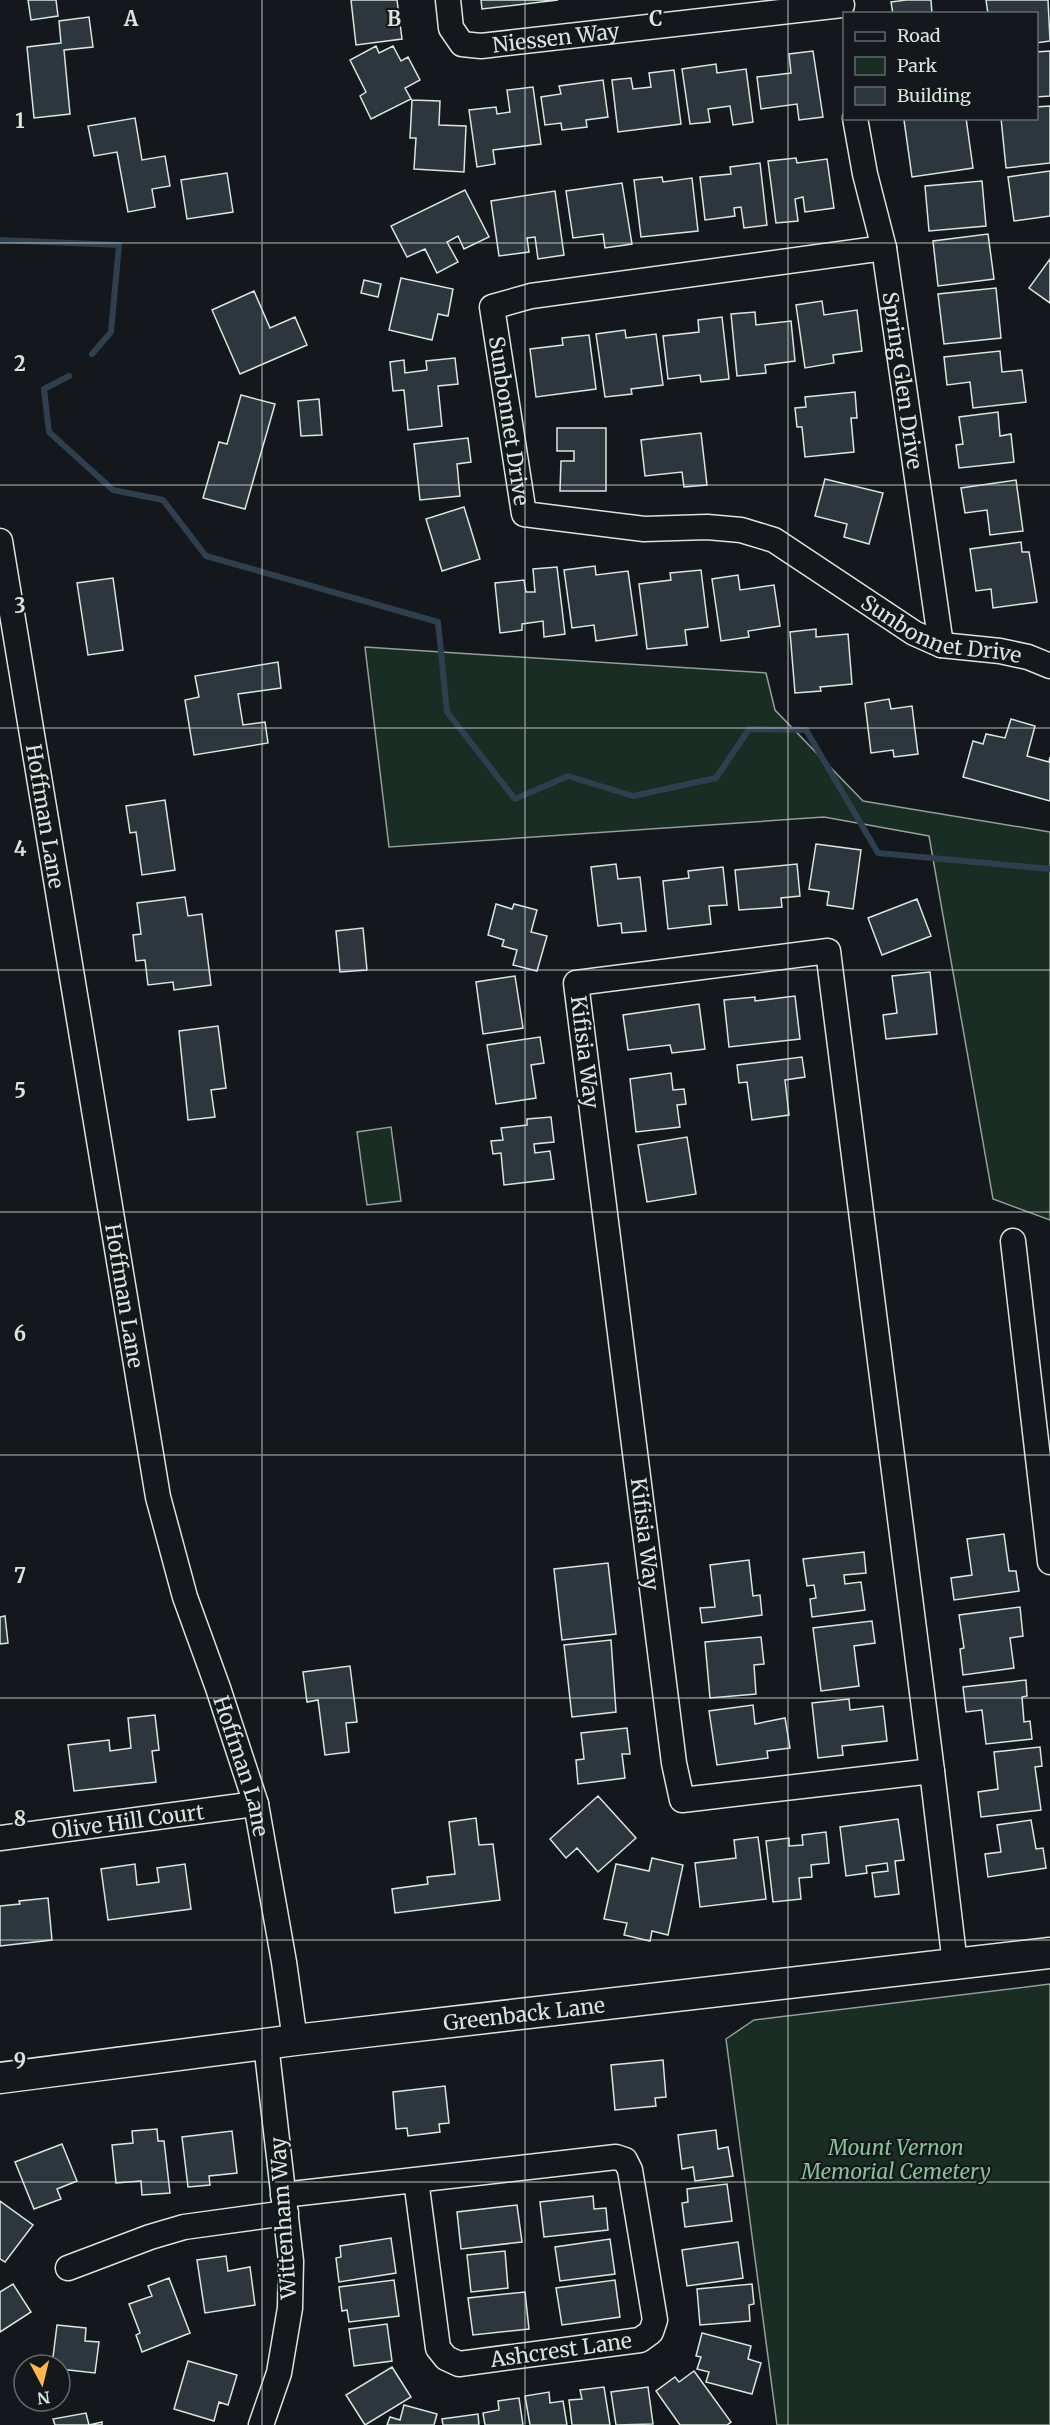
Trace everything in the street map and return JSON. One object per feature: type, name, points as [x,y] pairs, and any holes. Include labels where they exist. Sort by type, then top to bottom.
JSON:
[{"type":"main road","name":"Greenback Lane","points":[[0,2078],[280,2042],[1050,1953]]},
{"type":"street","name":"Niessen Way","points":[[448,0],[451,28],[462,44],[481,46],[843,10]]},
{"type":"street","name":"Spring Glen Drive","points":[[855,120],[865,174],[884,248],[941,645]]},
{"type":"street","name":"Sunbonnet Drive","points":[[884,248],[531,297],[492,307],[524,514],[644,529],[707,526],[741,530],[774,540],[914,633],[941,645],[1000,651],[1028,657],[1050,666]]},
{"type":"street","name":"Hoffman Lane","points":[[0,541],[158,1497],[184,1597],[218,1688],[256,1804],[282,1952],[280,2042]]},
{"type":"street","name":"Kifisia Way","points":[[932,1771],[682,1800],[674,1763],[576,983],[828,951],[932,1771],[955,1964]]},
{"type":"street","points":[[1013,1241],[1042,1425],[1050,1562]]},
{"type":"street","name":"Olive Hill Court","points":[[0,1838],[256,1804]]},
{"type":"street","name":"Wittenham Way","points":[[261,2425],[279,2373],[290,2308],[291,2261],[284,2204],[280,2042]]},
{"type":"street","name":"Ashcrest Lane","points":[[68,2268],[150,2237],[284,2204],[416,2180],[616,2157],[625,2160],[630,2170],[655,2320],[651,2332],[640,2340],[459,2364],[446,2358],[438,2348],[416,2180]]},
{"type":"green space","points":[[365,647],[766,673],[775,710],[863,801],[1050,832],[1050,1220],[993,1199],[929,836],[824,817],[389,847]]},
{"type":"green space","points":[[391,1127],[401,1201],[367,1205],[357,1132]]},
{"type":"green space","name":"Mount Vernon Memorial Cemetery","points":[[1050,1984],[1050,2425],[777,2425],[726,2039],[754,2020]]},
{"type":"building","points":[[28,0],[56,0],[58,16],[31,20]]},
{"type":"building","points":[[351,0],[397,0],[402,39],[356,45]]},
{"type":"building","points":[[481,0],[558,0],[482,9]]},
{"type":"building","points":[[931,0],[932,12],[893,12],[891,2]]},
{"type":"building","points":[[986,0],[1048,0],[1050,41],[1038,43],[1038,12],[988,12]]},
{"type":"building","points":[[89,17],[93,47],[64,50],[70,114],[34,118],[27,47],[61,43],[59,21]]},
{"type":"building","points":[[376,46],[379,53],[393,46],[401,61],[408,57],[420,80],[405,88],[411,99],[371,119],[360,96],[366,92],[350,60]]},
{"type":"building","points":[[813,51],[823,117],[799,120],[797,104],[761,109],[757,77],[791,73],[789,54]]},
{"type":"building","points":[[1050,51],[1050,96],[1038,97],[1038,52]]},
{"type":"building","points":[[716,64],[717,73],[746,69],[753,122],[733,125],[730,106],[708,109],[710,122],[690,124],[682,69]]},
{"type":"building","points":[[674,70],[681,124],[618,132],[612,80],[631,78],[633,89],[651,87],[649,73]]},
{"type":"building","points":[[603,80],[608,117],[586,120],[587,127],[562,130],[561,123],[545,125],[541,97],[561,94],[559,86]]},
{"type":"building","points":[[533,87],[541,144],[493,150],[495,164],[477,167],[469,110],[496,107],[497,114],[510,112],[507,90]]},
{"type":"building","points":[[412,100],[440,101],[439,125],[466,126],[464,172],[414,169],[416,138],[410,138]]},
{"type":"building","points":[[1050,106],[1050,163],[1006,168],[1001,120],[1038,120],[1038,107]]},
{"type":"building","points":[[135,118],[142,160],[165,156],[170,186],[152,189],[155,207],[128,212],[117,152],[94,156],[88,126]]},
{"type":"building","points":[[904,120],[966,120],[973,168],[912,177]]},
{"type":"building","points":[[796,158],[797,163],[827,159],[834,208],[805,212],[803,197],[795,199],[798,221],[776,223],[768,161]]},
{"type":"building","points":[[760,163],[767,225],[744,228],[741,207],[734,208],[735,216],[705,220],[700,177],[731,174],[730,167]]},
{"type":"building","points":[[1050,171],[1050,216],[1014,221],[1008,177]]},
{"type":"building","points":[[227,173],[233,212],[187,219],[181,180]]},
{"type":"building","points":[[662,177],[663,182],[692,178],[698,231],[641,237],[634,180]]},
{"type":"building","points":[[982,181],[986,226],[929,231],[925,186]]},
{"type":"building","points":[[622,183],[632,244],[605,248],[603,234],[573,238],[566,191]]},
{"type":"building","points":[[465,190],[489,237],[464,249],[458,236],[447,242],[458,262],[437,273],[425,249],[407,257],[391,226]]},
{"type":"building","points":[[555,191],[564,255],[538,259],[535,237],[527,238],[529,252],[499,256],[491,201]]},
{"type":"building","points":[[988,234],[994,279],[938,286],[933,241]]},
{"type":"building","points":[[1050,259],[1050,303],[1029,288]]},
{"type":"building","points":[[401,278],[453,289],[448,316],[438,314],[432,340],[389,330]]},
{"type":"building","points":[[364,280],[381,284],[378,297],[361,293]]},
{"type":"building","points":[[996,288],[1001,338],[944,344],[938,294]]},
{"type":"building","points":[[254,291],[270,328],[295,317],[307,345],[240,374],[212,310]]},
{"type":"building","points":[[822,301],[824,315],[857,310],[862,351],[833,355],[834,363],[805,368],[796,305]]},
{"type":"building","points":[[755,312],[756,325],[791,321],[795,361],[765,365],[766,373],[737,376],[731,314]]},
{"type":"building","points":[[722,317],[729,379],[701,382],[700,375],[668,379],[663,336],[699,332],[698,320]]},
{"type":"building","points":[[625,330],[626,338],[656,334],[663,385],[631,389],[632,394],[605,397],[596,334]]},
{"type":"building","points":[[589,335],[596,389],[536,397],[530,349],[563,345],[562,338]]},
{"type":"building","points":[[1000,351],[1002,372],[1022,370],[1026,402],[973,408],[970,382],[947,385],[944,357]]},
{"type":"building","points":[[455,358],[458,384],[438,386],[442,426],[408,430],[404,390],[393,391],[390,362],[404,360],[405,373],[427,370],[426,361]]},
{"type":"building","points":[[855,392],[857,418],[851,418],[854,452],[805,457],[802,427],[797,427],[795,408],[806,407],[805,397]]},
{"type":"building","points":[[241,395],[275,404],[245,509],[203,498],[219,442],[227,444]]},
{"type":"building","points":[[319,399],[322,435],[301,436],[298,401]]},
{"type":"building","points":[[998,412],[1000,436],[1011,434],[1014,462],[959,468],[956,445],[963,444],[959,417]]},
{"type":"building","points":[[557,428],[606,428],[606,491],[560,491],[561,461],[574,461],[574,451],[557,451]]},
{"type":"building","points":[[701,433],[707,485],[684,487],[682,472],[645,476],[641,440]]},
{"type":"building","points":[[468,438],[471,462],[457,464],[460,496],[420,500],[414,444]]},
{"type":"building","points":[[825,479],[883,493],[869,544],[844,537],[847,524],[815,516]]},
{"type":"building","points":[[1016,480],[1023,531],[990,535],[987,510],[965,513],[961,488]]},
{"type":"building","points":[[464,507],[480,559],[442,571],[426,519]]},
{"type":"building","points":[[1021,542],[1022,552],[1029,552],[1037,602],[993,608],[991,589],[976,591],[970,549]]},
{"type":"building","points":[[595,566],[596,575],[628,571],[637,635],[596,641],[594,625],[572,628],[564,570]]},
{"type":"building","points":[[557,567],[565,634],[544,637],[543,621],[522,624],[522,630],[500,633],[495,583],[524,580],[526,592],[535,592],[533,569]]},
{"type":"building","points":[[701,570],[708,627],[685,630],[687,645],[647,649],[639,584],[671,580],[670,573]]},
{"type":"building","points":[[738,575],[740,590],[774,585],[780,626],[748,631],[749,637],[721,641],[712,579]]},
{"type":"building","points":[[113,578],[123,650],[88,655],[77,583]]},
{"type":"building","points":[[816,629],[816,637],[848,634],[852,684],[820,687],[821,691],[795,693],[790,632]]},
{"type":"building","points":[[278,662],[281,688],[238,694],[243,725],[265,722],[268,743],[194,755],[185,700],[199,697],[195,676]]},
{"type":"building","points":[[889,699],[891,709],[912,706],[918,754],[894,757],[893,750],[871,753],[865,703]]},
{"type":"building","points":[[1011,719],[1035,726],[1027,756],[1049,762],[1050,757],[1050,801],[963,777],[973,741],[983,744],[986,734],[1005,738]]},
{"type":"building","points":[[165,800],[175,870],[142,875],[136,832],[130,833],[126,806]]},
{"type":"building","points":[[816,844],[861,850],[853,909],[827,905],[829,892],[809,889]]},
{"type":"building","points":[[616,864],[618,879],[640,877],[646,931],[622,933],[621,923],[598,926],[591,867]]},
{"type":"building","points":[[797,864],[800,896],[781,898],[782,907],[739,910],[735,870]]},
{"type":"building","points":[[723,867],[727,905],[709,906],[711,924],[668,929],[663,881],[689,878],[688,871]]},
{"type":"building","points":[[185,897],[188,916],[202,914],[211,985],[174,990],[173,982],[148,985],[145,960],[136,961],[133,935],[141,934],[137,903]]},
{"type":"building","points":[[917,899],[931,936],[882,955],[868,918]]},
{"type":"building","points":[[496,904],[512,909],[514,904],[537,910],[531,932],[547,936],[537,971],[513,965],[517,950],[502,946],[504,940],[488,935]]},
{"type":"building","points":[[363,928],[367,970],[340,972],[336,931]]},
{"type":"building","points":[[930,972],[937,1034],[886,1039],[883,1015],[897,1013],[892,976]]},
{"type":"building","points":[[515,976],[523,1028],[483,1034],[476,982]]},
{"type":"building","points":[[795,996],[800,1039],[729,1047],[724,1000],[755,997],[755,1001]]},
{"type":"building","points":[[699,1004],[705,1049],[672,1053],[670,1045],[628,1050],[623,1015]]},
{"type":"building","points":[[218,1026],[226,1088],[211,1090],[215,1117],[188,1120],[179,1031]]},
{"type":"building","points":[[540,1037],[544,1063],[531,1065],[536,1098],[496,1104],[487,1045]]},
{"type":"building","points":[[802,1057],[805,1077],[785,1080],[789,1115],[752,1120],[747,1082],[739,1083],[737,1065]]},
{"type":"building","points":[[671,1073],[673,1090],[684,1089],[686,1104],[677,1105],[680,1127],[636,1132],[630,1079]]},
{"type":"building","points":[[551,1117],[554,1142],[534,1144],[535,1153],[550,1151],[554,1179],[504,1185],[501,1153],[493,1154],[491,1141],[503,1140],[501,1128],[527,1125],[527,1119]]},
{"type":"building","points":[[687,1137],[696,1194],[647,1202],[638,1145]]},
{"type":"building","points":[[1004,1534],[1009,1571],[1016,1571],[1019,1591],[954,1600],[951,1578],[972,1575],[967,1539]]},
{"type":"building","points":[[864,1552],[866,1573],[844,1575],[845,1584],[861,1582],[865,1610],[812,1617],[810,1599],[816,1598],[814,1585],[807,1586],[803,1559]]},
{"type":"building","points":[[749,1560],[753,1596],[760,1595],[762,1615],[702,1623],[700,1608],[715,1607],[710,1565]]},
{"type":"building","points":[[608,1563],[616,1634],[562,1640],[554,1569]]},
{"type":"building","points":[[1020,1607],[1023,1636],[1010,1638],[1014,1668],[963,1675],[960,1649],[964,1648],[959,1615]]},
{"type":"building","points":[[5,1616],[8,1643],[0,1644],[0,1617]]},
{"type":"building","points":[[872,1621],[875,1643],[854,1646],[859,1686],[821,1691],[813,1628]]},
{"type":"building","points":[[761,1637],[764,1664],[754,1665],[756,1694],[710,1698],[705,1642]]},
{"type":"building","points":[[611,1640],[616,1712],[572,1717],[564,1645]]},
{"type":"building","points":[[350,1666],[357,1722],[346,1723],[349,1752],[325,1755],[318,1700],[307,1702],[303,1672]]},
{"type":"building","points":[[1026,1680],[1027,1696],[1022,1697],[1024,1722],[1030,1721],[1032,1739],[986,1744],[982,1710],[966,1712],[963,1687]]},
{"type":"building","points":[[849,1699],[850,1710],[883,1706],[887,1741],[842,1746],[843,1755],[818,1758],[812,1703]]},
{"type":"building","points":[[753,1705],[755,1724],[785,1718],[790,1748],[767,1751],[768,1758],[717,1765],[709,1711]]},
{"type":"building","points":[[155,1715],[159,1750],[152,1751],[156,1782],[74,1791],[68,1745],[109,1740],[110,1751],[131,1748],[128,1718]]},
{"type":"building","points":[[627,1728],[630,1754],[622,1754],[625,1778],[578,1784],[576,1760],[584,1759],[581,1733]]},
{"type":"building","points":[[1040,1747],[1042,1766],[1035,1767],[1041,1810],[981,1817],[978,1792],[998,1789],[994,1752]]},
{"type":"building","points":[[598,1796],[636,1838],[598,1872],[577,1848],[566,1858],[550,1839]]},
{"type":"building","points":[[476,1818],[479,1845],[493,1844],[500,1900],[395,1913],[392,1889],[428,1884],[427,1877],[455,1874],[449,1822]]},
{"type":"building","points":[[898,1819],[904,1860],[895,1861],[899,1894],[875,1897],[872,1873],[888,1871],[887,1863],[866,1866],[867,1873],[846,1876],[840,1827]]},
{"type":"building","points":[[1031,1820],[1036,1849],[1043,1848],[1046,1868],[988,1877],[985,1854],[1001,1852],[997,1825]]},
{"type":"building","points":[[826,1832],[829,1863],[811,1865],[812,1877],[799,1878],[801,1899],[773,1902],[766,1841],[789,1838],[789,1846],[803,1845],[802,1835]]},
{"type":"building","points":[[758,1837],[766,1899],[700,1907],[695,1863],[736,1858],[734,1840]]},
{"type":"building","points":[[652,1858],[683,1865],[668,1935],[652,1931],[650,1941],[624,1935],[627,1923],[604,1919],[616,1864],[649,1871]]},
{"type":"building","points":[[135,1864],[137,1885],[159,1882],[157,1868],[185,1864],[191,1909],[108,1920],[101,1869]]},
{"type":"building","points":[[48,1898],[52,1940],[0,1946],[0,1906],[20,1904],[19,1901]]},
{"type":"building","points":[[663,2060],[666,2097],[655,2098],[656,2106],[615,2110],[611,2065]]},
{"type":"building","points":[[445,2086],[449,2123],[439,2124],[440,2132],[408,2136],[407,2128],[396,2129],[393,2092]]},
{"type":"building","points":[[157,2129],[158,2141],[164,2141],[170,2193],[142,2195],[141,2181],[116,2183],[112,2145],[133,2143],[132,2131]]},
{"type":"building","points":[[716,2130],[718,2149],[728,2147],[733,2176],[695,2181],[693,2167],[682,2169],[678,2135]]},
{"type":"building","points":[[232,2131],[237,2173],[209,2176],[210,2185],[188,2187],[182,2137]]},
{"type":"building","points":[[62,2144],[77,2181],[57,2189],[61,2199],[34,2209],[15,2162]]},
{"type":"building","points":[[727,2184],[732,2221],[685,2227],[682,2203],[688,2202],[687,2189]]},
{"type":"building","points":[[593,2196],[594,2209],[606,2208],[608,2230],[544,2237],[540,2202]]},
{"type":"building","points":[[0,2201],[33,2225],[5,2262],[0,2259]]},
{"type":"building","points":[[517,2205],[522,2242],[461,2249],[457,2212]]},
{"type":"building","points":[[391,2238],[396,2273],[339,2282],[336,2258],[341,2257],[340,2246]]},
{"type":"building","points":[[610,2239],[615,2274],[560,2281],[555,2247]]},
{"type":"building","points":[[738,2242],[743,2278],[687,2286],[682,2250]]},
{"type":"building","points":[[505,2251],[508,2288],[471,2292],[467,2255]]},
{"type":"building","points":[[226,2256],[228,2271],[250,2267],[255,2305],[205,2313],[197,2260]]},
{"type":"building","points":[[169,2278],[190,2333],[142,2352],[136,2335],[140,2333],[129,2304],[152,2296],[148,2286]]},
{"type":"building","points":[[394,2280],[399,2316],[349,2322],[347,2310],[342,2311],[339,2287]]},
{"type":"building","points":[[615,2280],[620,2317],[562,2325],[556,2288]]},
{"type":"building","points":[[13,2284],[31,2312],[0,2332],[0,2292]]},
{"type":"building","points":[[752,2284],[754,2304],[749,2305],[750,2321],[700,2325],[697,2289]]},
{"type":"building","points":[[525,2292],[529,2329],[473,2335],[468,2298]]},
{"type":"building","points":[[387,2324],[392,2361],[354,2366],[349,2329]]},
{"type":"building","points":[[57,2325],[86,2328],[85,2341],[99,2342],[95,2373],[72,2370],[72,2353],[54,2353]]},
{"type":"building","points":[[702,2333],[751,2346],[748,2359],[761,2363],[752,2394],[706,2382],[709,2372],[697,2369],[701,2357],[696,2356]]},
{"type":"building","points":[[188,2361],[237,2375],[228,2405],[219,2402],[214,2421],[174,2409]]},
{"type":"building","points":[[392,2367],[411,2397],[365,2425],[346,2395]]},
{"type":"building","points":[[694,2371],[731,2422],[727,2425],[680,2425],[656,2391],[675,2377],[679,2382]]},
{"type":"building","points":[[604,2387],[610,2425],[572,2425],[569,2400],[582,2399],[580,2390]]},
{"type":"building","points":[[648,2387],[653,2424],[616,2425],[611,2392]]},
{"type":"building","points":[[549,2392],[550,2403],[563,2401],[567,2425],[530,2425],[525,2396]]},
{"type":"building","points":[[519,2398],[523,2425],[485,2425],[483,2413],[499,2410],[498,2401]]},
{"type":"building","points":[[404,2405],[437,2414],[434,2425],[387,2425],[390,2417],[400,2420]]},
{"type":"building","points":[[86,2413],[89,2425],[55,2425],[53,2419]]},
{"type":"building","points":[[478,2414],[479,2425],[443,2425],[442,2419]]},
{"type":"waterway","points":[[0,240],[119,245],[111,332],[92,354]]},
{"type":"waterway","points":[[69,376],[44,389],[49,432],[113,490],[163,500],[206,556],[438,622],[447,712],[515,799],[568,776],[633,796],[716,778],[749,729],[806,730],[878,853],[1050,869]]}]
